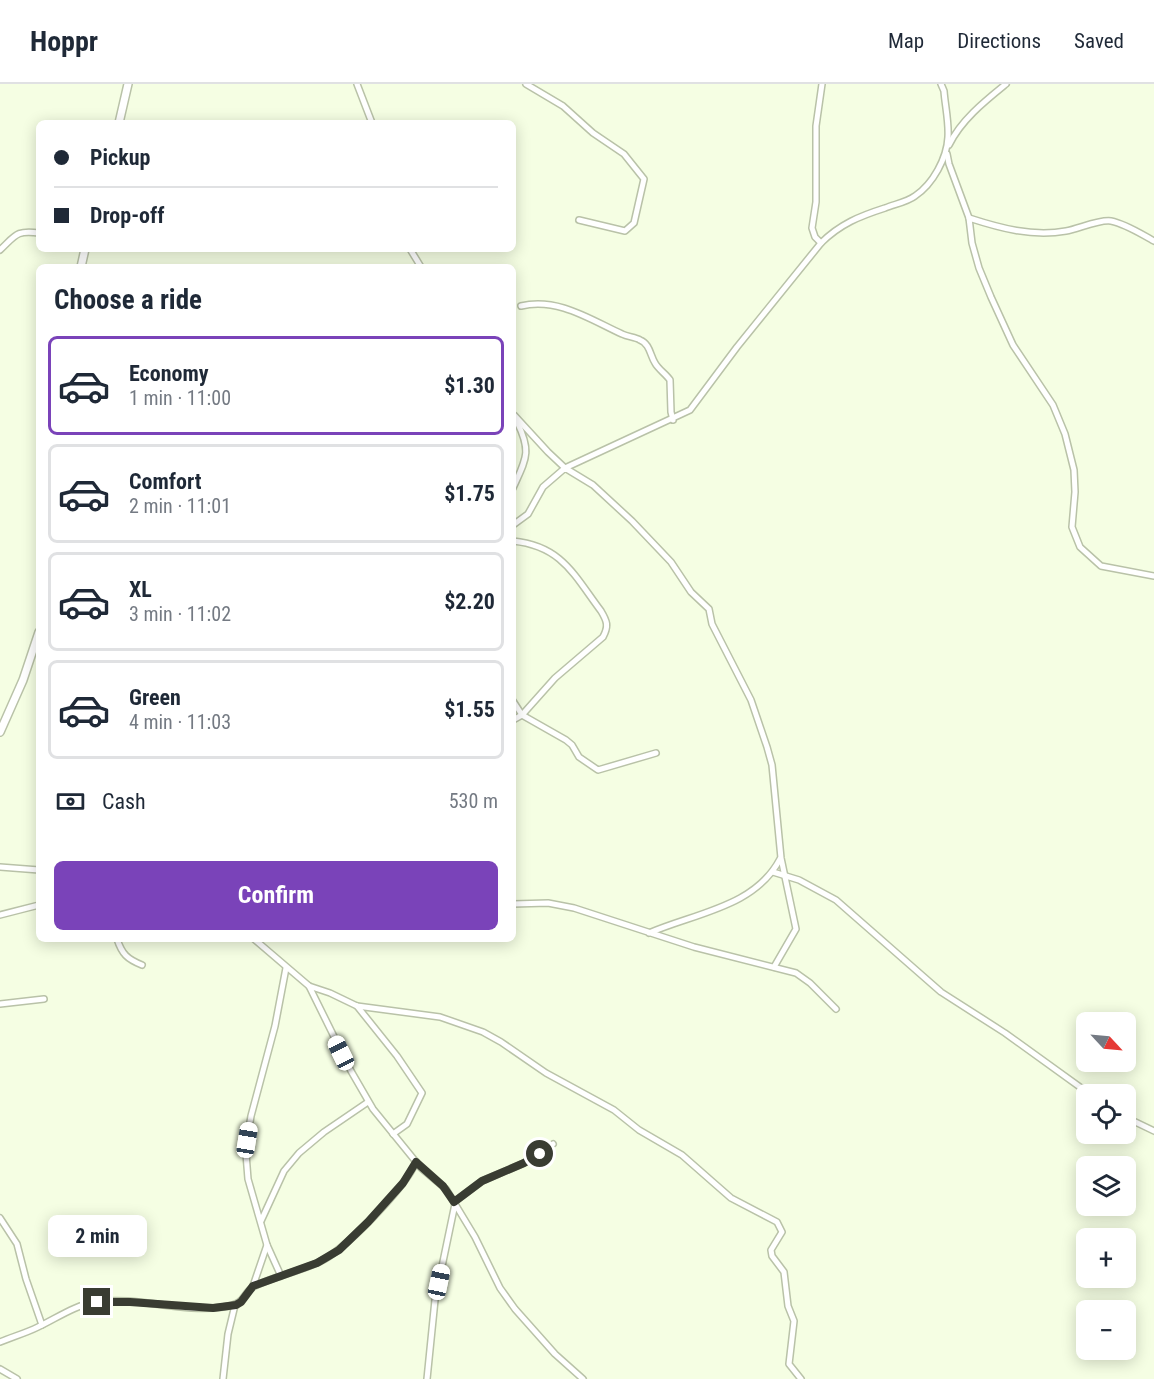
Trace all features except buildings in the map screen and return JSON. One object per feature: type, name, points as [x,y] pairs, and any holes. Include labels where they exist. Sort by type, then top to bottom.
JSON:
[{"type":"street","points":[[120,120],[128,84]]},
{"type":"street","points":[[357,84],[371,120]]},
{"type":"street","points":[[526,84],[563,106],[593,133],[624,154],[644,179],[634,223],[626,231],[579,220]]},
{"type":"street","points":[[821,243],[815,237],[812,228],[816,202],[816,126],[822,84]]},
{"type":"street","points":[[941,84],[944,91],[949,133],[946,151],[969,218],[972,243],[979,268],[1013,345],[1053,405],[1065,434],[1074,470],[1072,527],[1080,547],[1101,566],[1154,576]]},
{"type":"street","points":[[516,523],[528,514],[543,487],[565,468],[673,420],[690,410],[737,347],[821,243],[833,231],[861,215],[915,196],[925,188],[940,167],[958,129],[1006,84]]},
{"type":"street","points":[[969,218],[1018,232],[1064,232],[1107,220],[1121,224],[1154,241]]},
{"type":"street","points":[[0,249],[19,233],[24,231],[36,233]]},
{"type":"street","points":[[521,306],[542,304],[555,306],[589,317],[620,334],[641,340],[651,352],[655,364],[670,380],[673,420]]},
{"type":"street","points":[[516,417],[565,468],[592,484],[632,521],[671,562],[691,592],[709,609],[712,624],[751,700],[772,765],[781,858],[795,929],[774,967]]},
{"type":"street","points":[[516,421],[527,446],[525,459],[516,481]]},
{"type":"street","points":[[516,542],[541,547],[561,559],[601,611],[606,620],[607,629],[603,637],[539,694],[522,715],[516,718]]},
{"type":"street","points":[[0,732],[23,680],[36,641]]},
{"type":"street","points":[[516,706],[522,715],[566,740],[579,757],[598,770],[656,753]]},
{"type":"street","points":[[650,933],[739,900],[774,872],[781,858]]},
{"type":"street","points":[[0,867],[36,870]]},
{"type":"street","points":[[774,872],[784,874],[836,900],[941,992],[1005,1033],[1076,1084]]},
{"type":"street","points":[[516,904],[548,903],[574,908],[694,947],[774,967],[802,977],[836,1009]]},
{"type":"street","points":[[0,915],[36,906]]},
{"type":"street","points":[[118,942],[127,958],[142,965]]},
{"type":"street","points":[[257,942],[309,986],[357,1006],[440,1017],[483,1032],[546,1073],[620,1114],[639,1130],[690,1160],[731,1197],[777,1222],[782,1232],[771,1250],[772,1256],[784,1272],[788,1306],[794,1321],[790,1369],[797,1372],[801,1379]]},
{"type":"street","points":[[281,1276],[254,1207],[248,1179],[246,1147],[250,1116],[275,1026],[286,968]]},
{"type":"street","points":[[309,986],[368,1102],[416,1162],[443,1186],[486,1257],[502,1292],[548,1346],[583,1379]]},
{"type":"street","points":[[0,1004],[44,999]]},
{"type":"street","points":[[357,1006],[397,1056],[422,1093],[407,1124],[393,1134]]},
{"type":"street","points":[[261,1221],[284,1171],[299,1153],[324,1132],[368,1102]]},
{"type":"street","points":[[1136,1122],[1154,1131]]},
{"type":"street","points":[[427,1379],[435,1300],[454,1203],[482,1181],[524,1163],[553,1144]]},
{"type":"street","points":[[253,1286],[317,1263],[344,1246],[403,1183],[416,1162]]},
{"type":"street","points":[[0,1218],[17,1244],[42,1325]]},
{"type":"street","points":[[0,1342],[42,1325],[84,1304],[130,1302],[213,1308],[236,1305],[253,1286],[267,1245]]},
{"type":"street","points":[[224,1378],[228,1334],[236,1305]]},
{"type":"street","points":[[0,1369],[17,1379]]},
{"type":"route","points":[[97,1302],[213,1308],[236,1305],[253,1286],[317,1263],[339,1250],[403,1183],[416,1162],[443,1186],[454,1202],[482,1181],[540,1154]]}]
